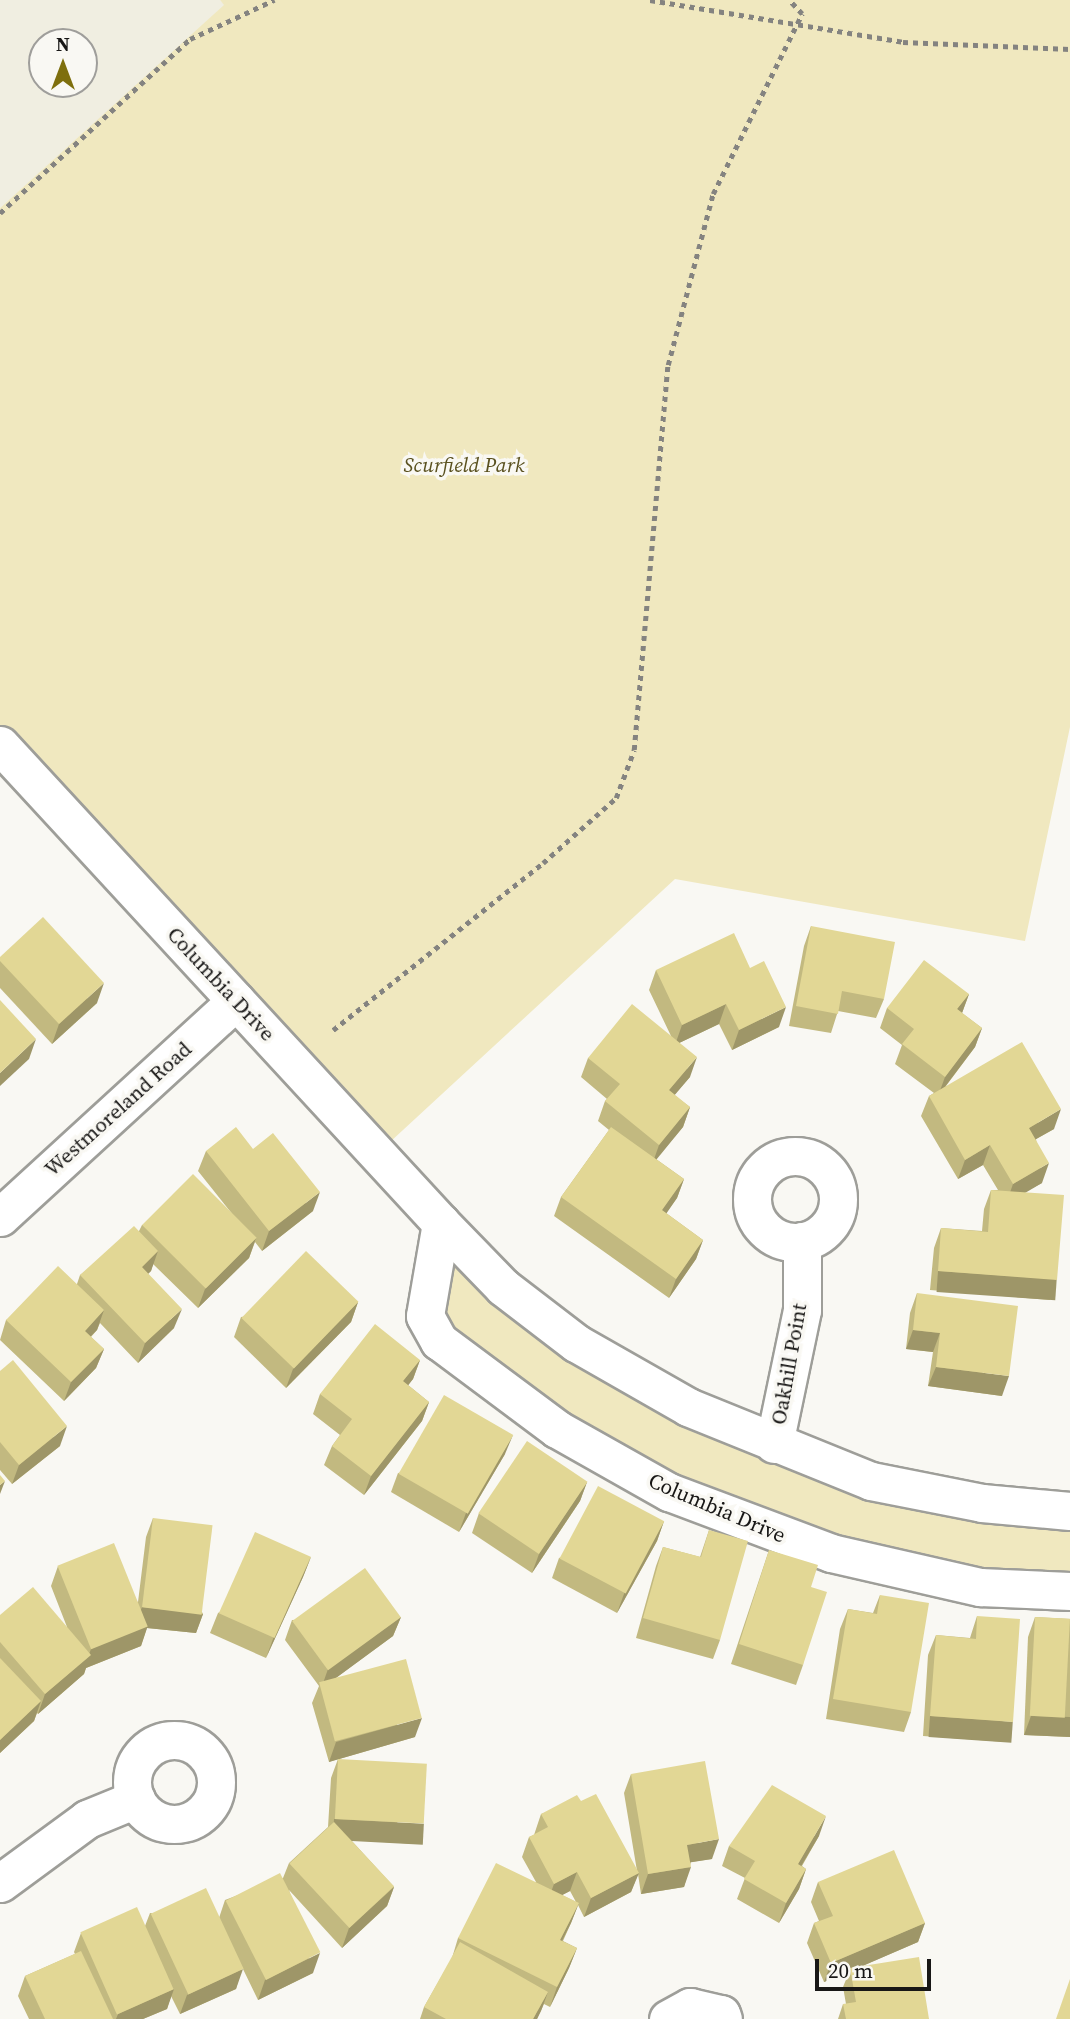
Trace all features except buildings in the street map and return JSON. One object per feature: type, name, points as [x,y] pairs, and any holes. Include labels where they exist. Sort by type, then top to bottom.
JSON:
[{"type":"street","name":"Columbia Drive","points":[[0,745],[441,1223],[503,1287],[576,1343],[688,1407],[871,1481],[982,1503],[1070,1511]]},
{"type":"street","name":"Westmoreland Road","points":[[0,1217],[236,1001]]},
{"type":"street","name":"Columbia Drive","points":[[441,1223],[425,1316],[439,1342],[557,1429],[669,1492],[831,1553],[980,1587],[1070,1591]]},
{"type":"street","name":"Oakhill Point","points":[[774,1444],[802,1310],[802,1241]]},
{"type":"street","points":[[0,1883],[86,1819],[136,1798]]},
{"type":"street","points":[[668,2019],[690,2007],[721,2014],[723,2019]]},
{"type":"path","points":[[0,213],[190,39],[274,0]]},
{"type":"path","points":[[650,0],[800,22],[903,42],[1070,49]]},
{"type":"path","points":[[333,1030],[543,863],[616,798],[634,750],[668,365],[713,194],[800,22],[802,14],[789,0]]},
{"type":"shaded area","points":[[0,0],[220,0],[225,5],[0,208]]},
{"type":"green space","name":"Scurfield Park","points":[[220,0],[1070,0],[1070,727],[1025,941],[675,879],[377,1154],[0,746],[0,208],[224,5]]},
{"type":"green space","points":[[441,1223],[503,1287],[774,1444],[1070,1511],[1070,1591],[980,1587],[669,1492],[439,1341]]}]
